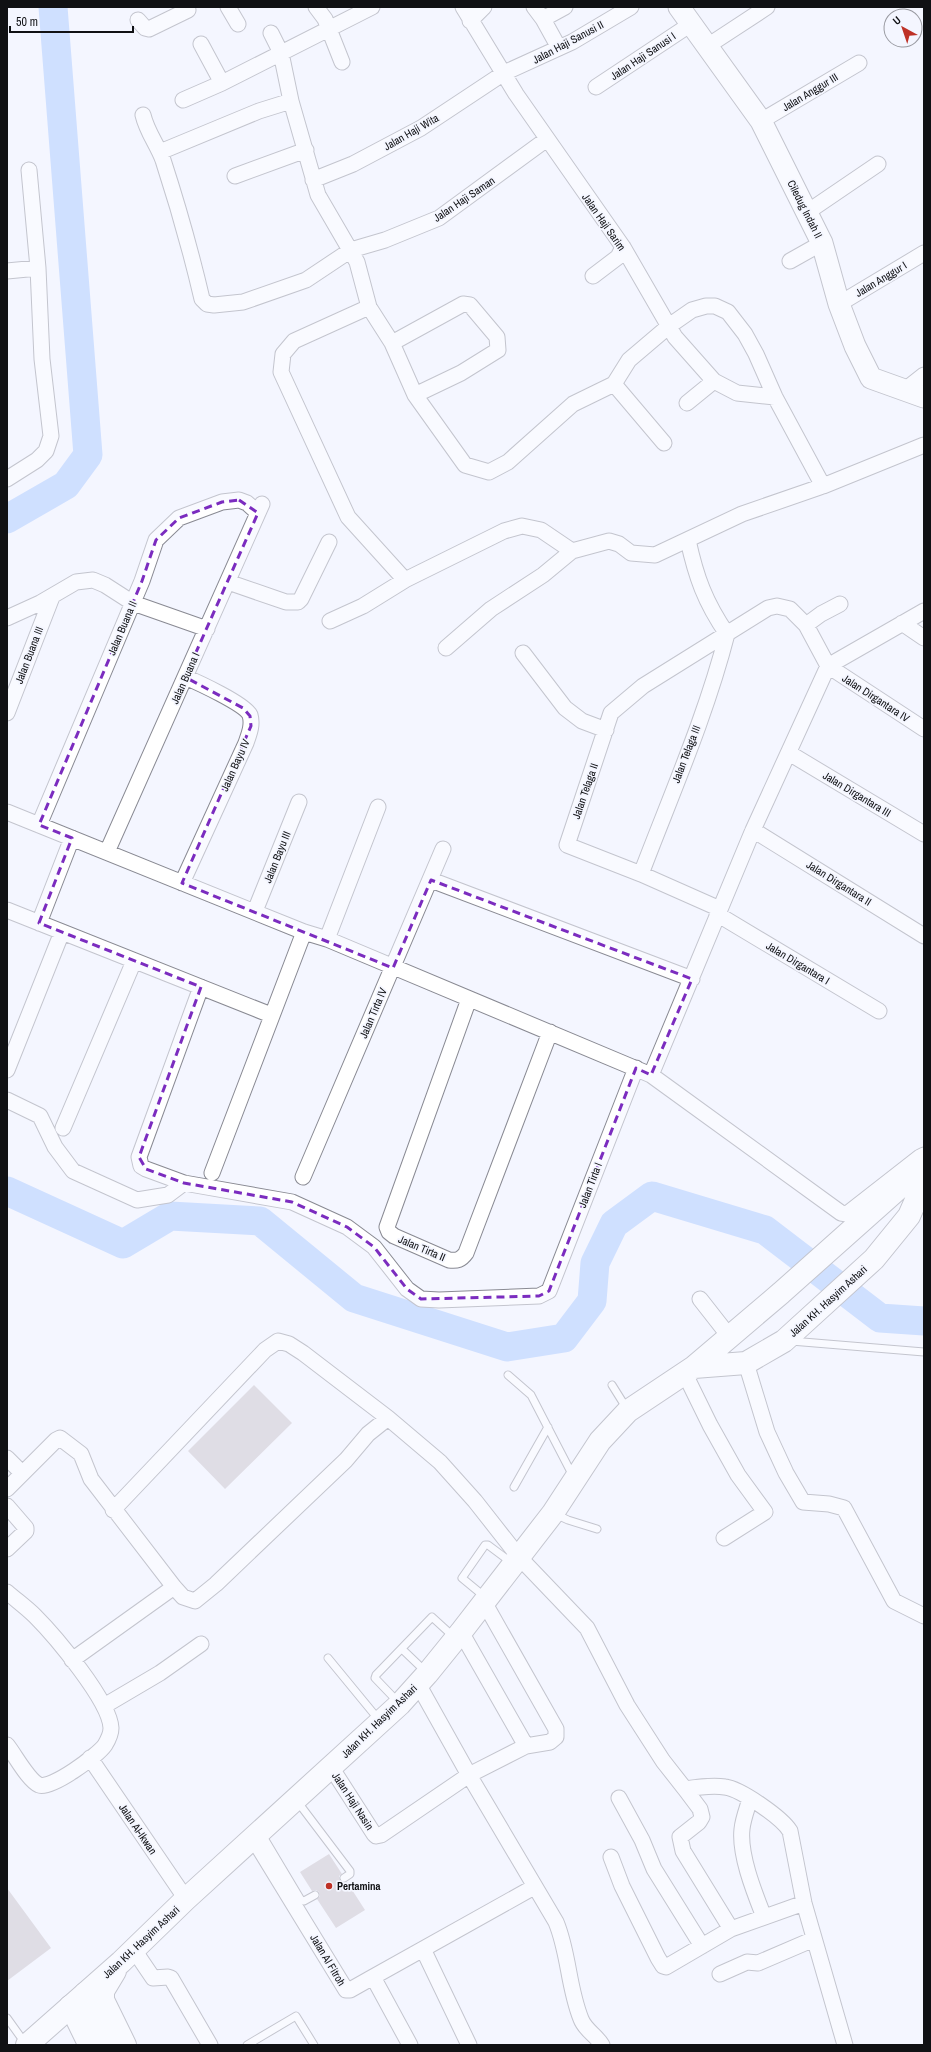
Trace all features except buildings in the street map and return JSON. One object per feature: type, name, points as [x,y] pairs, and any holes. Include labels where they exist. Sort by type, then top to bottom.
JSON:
[{"type":"main road","name":"Jalan KH. Hasyim Ashari","points":[[27,2045],[128,1956],[186,1899],[400,1704],[423,1679],[553,1513],[600,1441],[628,1411],[689,1370],[781,1293],[900,1187],[923,1184]]},
{"type":"main road","name":"Jalan KH. Hasyim Ashari","points":[[689,1370],[746,1363],[784,1341],[874,1259],[909,1216],[923,1184]]},
{"type":"main road","points":[[124,2045],[106,2006],[103,1991],[128,1956]]},
{"type":"street","points":[[228,7],[238,24]]},
{"type":"street","points":[[316,7],[325,19],[342,62]]},
{"type":"street","points":[[183,100],[281,54],[372,7]]},
{"type":"street","name":"Jalan Haji Sarim","points":[[463,7],[470,21],[547,139],[623,247],[675,337],[714,381],[737,393],[775,397]]},
{"type":"street","points":[[470,21],[484,7]]},
{"type":"street","points":[[534,7],[543,19],[559,48]]},
{"type":"street","points":[[543,19],[565,7]]},
{"type":"street","name":"Jalan Haji Sanusi II","points":[[504,73],[559,48],[631,7]]},
{"type":"street","name":"Ciledug Indah II","points":[[679,7],[706,47],[761,121],[822,243],[839,304],[855,346],[871,378],[924,397]]},
{"type":"street","points":[[706,47],[767,7]]},
{"type":"street","points":[[138,20],[145,28],[149,29],[190,8]]},
{"type":"street","name":"Jalan Haji Sanusi I","points":[[596,87],[691,24]]},
{"type":"street","points":[[271,33],[281,54],[291,101],[318,195],[351,250],[356,262],[369,308],[392,343],[415,395],[465,465],[489,472],[508,462],[573,404],[614,384],[629,360],[669,326],[692,310],[706,306],[715,306],[728,312],[745,334],[756,354],[775,397],[823,486]]},
{"type":"street","points":[[201,44],[222,83]]},
{"type":"street","name":"Jalan Anggur III","points":[[761,121],[859,63]]},
{"type":"street","name":"Jalan Haji Wita","points":[[313,180],[353,164],[421,128],[504,73]]},
{"type":"street","points":[[160,152],[259,111],[291,101]]},
{"type":"street","name":"Jalan Haji Saman","points":[[143,115],[146,127],[160,152],[188,241],[202,299],[207,304],[214,305],[243,302],[306,280],[351,250],[385,240],[439,218],[547,139]]},
{"type":"street","points":[[235,176],[306,150]]},
{"type":"street","points":[[806,213],[878,164]]},
{"type":"street","points":[[7,479],[37,460],[46,451],[52,436],[42,359],[38,268],[29,170]]},
{"type":"street","points":[[790,261],[822,243]]},
{"type":"street","points":[[593,276],[618,257],[623,247]]},
{"type":"street","name":"Jalan Anggur I","points":[[839,304],[924,254]]},
{"type":"street","points":[[7,271],[38,268]]},
{"type":"street","points":[[392,343],[463,304],[470,305],[497,337],[498,350],[438,385],[415,395]]},
{"type":"street","points":[[369,308],[294,341],[282,354],[281,372],[348,517],[405,580]]},
{"type":"street","points":[[905,390],[924,375]]},
{"type":"street","points":[[687,403],[714,381]]},
{"type":"street","points":[[614,384],[664,443]]},
{"type":"street","points":[[446,648],[491,609],[542,575],[572,550],[609,541],[619,544],[631,553],[655,555],[742,514],[823,486],[924,445]]},
{"type":"street","name":"Jalan Buana II","points":[[39,825],[133,603],[156,540],[179,518],[222,502],[239,500],[260,508]]},
{"type":"street","name":"Jalan Buana I","points":[[108,852],[260,508]]},
{"type":"street","points":[[330,621],[363,606],[405,580],[504,531],[522,526],[542,530],[572,550]]},
{"type":"street","points":[[688,540],[695,570],[707,602],[727,634]]},
{"type":"street","points":[[228,582],[286,602],[298,602],[301,599],[329,542]]},
{"type":"street","points":[[7,618],[52,597],[76,582],[93,580],[105,585],[133,603],[206,629]]},
{"type":"street","name":"Jalan Buana III","points":[[7,713],[52,597]]},
{"type":"street","points":[[806,625],[821,614],[840,604]]},
{"type":"street","name":"Jalan Telaga II","points":[[719,911],[641,874],[567,845],[611,713],[643,686],[768,608],[777,606],[790,609],[806,625],[828,666]]},
{"type":"street","points":[[651,1074],[753,830],[828,666],[924,611]]},
{"type":"street","points":[[902,623],[924,638]]},
{"type":"street","name":"Jalan Telaga III","points":[[641,874],[705,706],[720,663],[727,634]]},
{"type":"street","points":[[523,653],[565,708],[582,721],[606,730]]},
{"type":"street","name":"Jalan Dirgantara IV","points":[[828,666],[924,729]]},
{"type":"street","name":"Jalan Bayu IV","points":[[182,883],[246,743],[251,726],[250,716],[244,708],[204,685],[185,677]]},
{"type":"street","name":"Jalan Dirgantara III","points":[[789,753],[924,834]]},
{"type":"street","name":"Jalan Bayu III","points":[[254,911],[299,802]]},
{"type":"street","points":[[327,940],[378,807]]},
{"type":"street","points":[[7,812],[327,940],[651,1074],[841,1213],[847,1214],[920,1156],[924,1156]]},
{"type":"street","name":"Jalan Dirgantara II","points":[[753,830],[924,936]]},
{"type":"street","points":[[39,923],[72,838]]},
{"type":"street","name":"Jalan Tirta IV","points":[[303,1177],[443,849]]},
{"type":"street","points":[[430,880],[692,979]]},
{"type":"street","points":[[7,910],[271,1015]]},
{"type":"street","name":"Jalan Dirgantara I","points":[[719,911],[879,1011]]},
{"type":"street","points":[[7,1070],[62,932]]},
{"type":"street","points":[[212,1173],[271,1015],[304,932]]},
{"type":"street","points":[[63,1128],[134,961]]},
{"type":"street","points":[[184,1183],[146,1169],[141,1166],[139,1157],[201,987]]},
{"type":"street","name":"Jalan Tirta II","points":[[470,999],[387,1227],[389,1232],[394,1236],[449,1260],[456,1261],[462,1258],[466,1253],[550,1032]]},
{"type":"street","name":"Jalan Tirta I","points":[[184,1183],[292,1202],[347,1227],[374,1246],[407,1289],[421,1299],[439,1300],[539,1296],[549,1291],[636,1068]]},
{"type":"street","points":[[7,1100],[40,1116],[55,1147],[73,1171],[137,1200],[168,1195],[184,1183]]},
{"type":"street","points":[[700,1299],[729,1336]]},
{"type":"street","points":[[113,1510],[265,1350],[278,1341],[289,1344],[303,1353],[388,1418],[440,1462],[476,1501],[516,1560],[587,1628],[627,1705],[663,1761],[700,1810],[702,1817],[699,1822],[680,1837],[680,1844],[731,1929]]},
{"type":"street","points":[[746,1363],[767,1432],[786,1473],[803,1502],[829,1504],[844,1508],[894,1601],[924,1616]]},
{"type":"street","points":[[689,1370],[710,1425],[738,1475],[765,1512],[724,1538]]},
{"type":"street","points":[[7,1490],[56,1440],[60,1438],[64,1440],[81,1454],[90,1479],[174,1587],[188,1600],[195,1601],[199,1599],[329,1476],[368,1434],[388,1418]]},
{"type":"street","points":[[7,1458],[22,1473]]},
{"type":"street","points":[[7,1506],[26,1528],[26,1531],[7,1549]]},
{"type":"street","points":[[72,1660],[174,1587]]},
{"type":"street","points":[[7,1592],[50,1631],[72,1660],[104,1706],[109,1719],[110,1733],[104,1746],[90,1758],[57,1782],[48,1786],[40,1786],[33,1781],[7,1745]]},
{"type":"street","points":[[469,1775],[526,1746],[550,1742],[556,1737],[556,1729],[485,1600]]},
{"type":"street","points":[[458,1635],[526,1746]]},
{"type":"street","points":[[104,1706],[160,1673],[201,1644]]},
{"type":"street","points":[[423,1679],[469,1775],[556,1922],[562,1937],[573,1992],[581,2019],[597,2043]]},
{"type":"street","name":"Jalan Al-Ikwan","points":[[90,1758],[186,1899]]},
{"type":"street","name":"Jalan Haji Nasin","points":[[331,1767],[376,1836],[381,1835],[411,1816],[469,1775]]},
{"type":"street","points":[[685,1789],[726,1787],[750,1799],[785,1822],[790,1831],[804,1903],[845,2045]]},
{"type":"street","points":[[619,1798],[642,1840],[654,1869],[702,1946]]},
{"type":"street","points":[[750,1799],[742,1830],[744,1852],[755,1894],[764,1917]]},
{"type":"street","name":"Jalan Al Fitroh","points":[[256,1835],[346,1990],[350,1990],[373,1977]]},
{"type":"street","points":[[611,1857],[622,1886],[663,1966],[671,1965],[731,1929],[804,1903]]},
{"type":"street","points":[[410,2045],[373,1977],[534,1887]]},
{"type":"street","points":[[720,1974],[747,1962],[758,1963],[814,1939]]},
{"type":"street","points":[[423,1949],[468,2045]]},
{"type":"street","points":[[128,1956],[153,1978],[171,1978],[210,2045]]},
{"type":"street","points":[[78,1999],[89,2045]]},
{"type":"street","points":[[78,1999],[110,2045]]},
{"type":"lane","points":[[784,1341],[924,1352]]},
{"type":"lane","points":[[508,1374],[531,1395],[575,1479]]},
{"type":"lane","points":[[612,1385],[628,1411]]},
{"type":"lane","points":[[514,1487],[548,1426]]},
{"type":"lane","points":[[553,1513],[568,1520],[597,1528]]},
{"type":"lane","points":[[485,1600],[462,1578],[485,1545],[488,1545],[516,1560]]},
{"type":"lane","points":[[400,1704],[375,1677],[432,1618],[458,1635]]},
{"type":"lane","points":[[402,1649],[423,1679]]},
{"type":"lane","points":[[328,1658],[380,1721]]},
{"type":"lane","points":[[296,1799],[350,1870],[350,1874],[344,1878]]},
{"type":"lane","points":[[256,1835],[301,1900],[304,1901],[315,1895]]},
{"type":"lane","points":[[247,2045],[296,2016],[314,2045]]},
{"type":"lane","points":[[7,2018],[27,2045]]},
{"type":"highlighted area","points":[[239,500],[258,513],[185,677],[243,708],[250,716],[251,726],[182,883],[393,968],[431,880],[692,979],[651,1075],[636,1068],[549,1291],[539,1296],[421,1299],[407,1289],[374,1247],[347,1227],[292,1202],[184,1183],[146,1169],[139,1157],[201,987],[39,923],[72,838],[39,825],[142,581],[156,540],[179,518],[222,502]]},
{"type":"waterway","points":[[7,519],[66,485],[88,455],[53,7]]},
{"type":"waterway","points":[[7,1191],[123,1244],[170,1216],[260,1221],[354,1298],[507,1347],[564,1338],[592,1301],[595,1263],[614,1224],[652,1196],[765,1230],[880,1318],[924,1321]]},
{"type":"place","name":"Pertamina","points":[[329,1886]]}]
